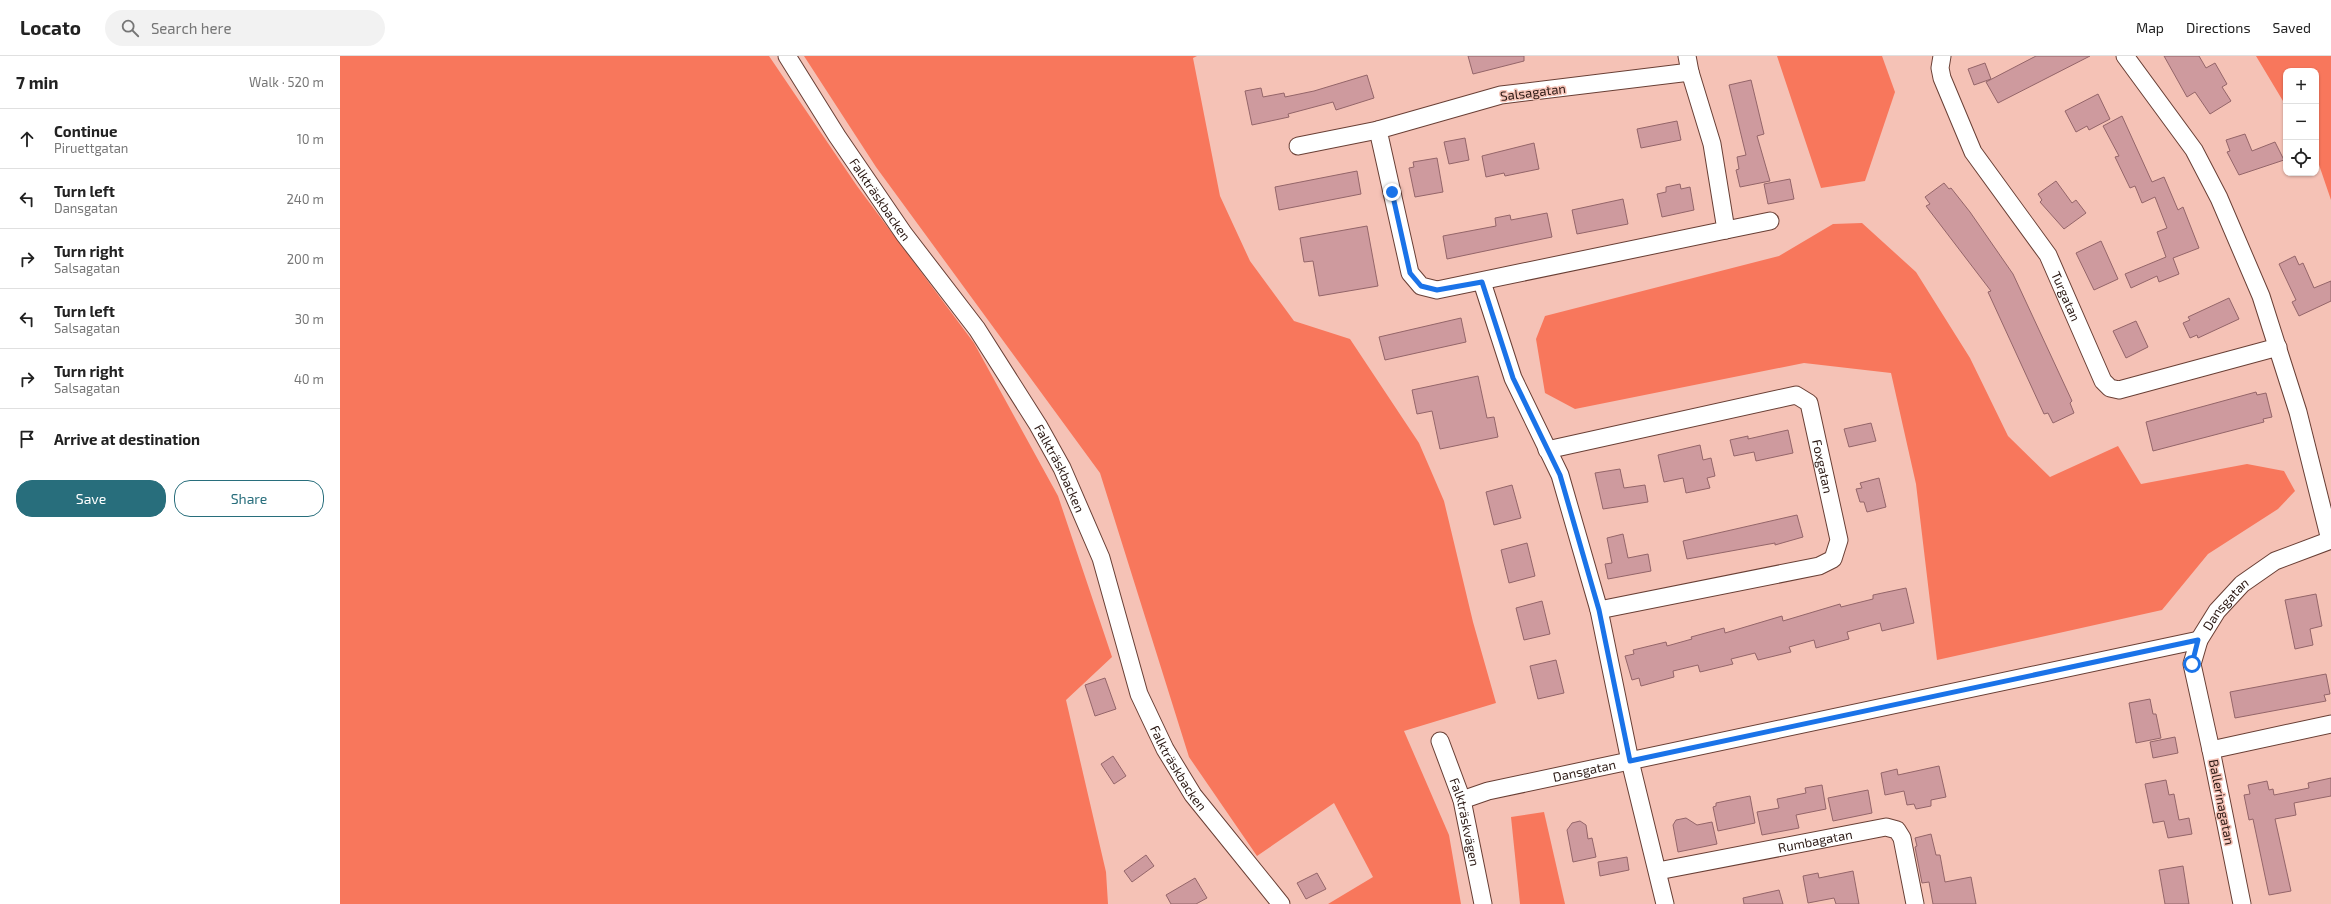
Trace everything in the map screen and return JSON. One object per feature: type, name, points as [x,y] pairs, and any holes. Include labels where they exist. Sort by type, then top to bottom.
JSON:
[{"type":"street","name":"Falkträskbacken","points":[[787,56],[837,136],[904,234],[977,329],[1045,437],[1062,468],[1101,558],[1138,694],[1165,749],[1193,795],[1281,904]]},
{"type":"street","name":"Turgatan","points":[[1942,56],[1940,68],[1942,78],[1973,152],[2048,255],[2103,381],[2110,388],[2119,390],[2278,348]]},
{"type":"street","points":[[2125,56],[2173,121],[2201,164],[2219,198],[2261,296],[2298,412],[2330,540]]},
{"type":"street","name":"Salsagatan","points":[[1298,146],[1378,130],[1501,95],[1689,64],[1712,144],[1726,230]]},
{"type":"street","points":[[1378,130],[1410,273],[1421,286],[1437,290],[1482,282],[1770,221]]},
{"type":"street","points":[[1482,282],[1513,378],[1560,475],[1599,610],[1630,761],[1665,904]]},
{"type":"street","name":"Foxgatan","points":[[1547,450],[1796,395],[1809,403],[1839,540],[1833,559],[1819,566],[1599,610]]},
{"type":"street","name":"Dansgatan","points":[[1462,800],[1488,791],[2198,640],[2217,611],[2242,584],[2275,561],[2330,540]]},
{"type":"street","points":[[2198,640],[2192,664],[2211,750]]},
{"type":"street","name":"Ballerinagatan","points":[[2242,904],[2211,750],[2331,724]]},
{"type":"street","name":"Falkträskvägen","points":[[1440,741],[1462,800],[1483,904]]},
{"type":"street","name":"Rumbagatan","points":[[1658,871],[1886,827],[1897,830],[1902,838],[1916,904]]},
{"type":"shaded area","points":[[340,56],[769,56],[857,186],[974,343],[1058,496],[1112,657],[1066,700],[1106,872],[1108,904],[340,904]]},
{"type":"shaded area","points":[[804,56],[1197,56],[1193,58],[1220,196],[1250,261],[1294,321],[1350,339],[1419,443],[1444,501],[1473,622],[1496,703],[1404,731],[1449,835],[1461,904],[1328,904],[1373,877],[1334,803],[1257,856],[1189,757],[1100,473],[876,167]]},
{"type":"shaded area","points":[[1777,56],[1882,56],[1895,92],[1865,181],[1821,188]]},
{"type":"shaded area","points":[[2256,56],[2331,56],[2331,200],[2319,165],[2319,68],[2283,68],[2283,101]]},
{"type":"shaded area","points":[[1862,223],[1916,272],[1970,358],[2008,436],[2050,477],[2118,446],[2141,484],[2247,464],[2284,471],[2295,491],[2278,509],[2208,554],[2162,610],[1937,660],[1916,484],[1891,373],[1804,363],[1575,409],[1545,393],[1536,339],[1545,316],[1779,256],[1833,224]]},
{"type":"shaded area","points":[[1544,812],[1565,904],[1520,904],[1511,817]]},
{"type":"building","points":[[1468,56],[1524,56],[1524,61],[1473,74]]},
{"type":"building","points":[[2036,56],[2090,56],[1998,103],[1986,82]]},
{"type":"building","points":[[2164,56],[2199,56],[2206,68],[2215,63],[2227,84],[2222,87],[2231,101],[2210,114],[2195,92],[2187,97]]},
{"type":"building","points":[[1985,63],[1991,79],[1974,85],[1968,69]]},
{"type":"building","points":[[1367,75],[1374,98],[1336,110],[1333,102],[1288,114],[1289,117],[1252,125],[1245,91],[1261,88],[1263,97],[1284,93],[1285,97],[1314,91]]},
{"type":"building","points":[[1751,80],[1764,134],[1757,136],[1770,181],[1740,187],[1736,170],[1739,169],[1737,157],[1746,155],[1729,85]]},
{"type":"building","points":[[2098,94],[2110,119],[2089,130],[2087,126],[2076,132],[2065,111]]},
{"type":"building","points":[[2122,116],[2152,182],[2164,177],[2178,210],[2183,207],[2199,248],[2173,258],[2179,274],[2159,282],[2157,276],[2131,288],[2125,274],[2166,257],[2157,232],[2167,228],[2155,197],[2142,203],[2135,186],[2130,188],[2115,157],[2119,156],[2103,126]]},
{"type":"building","points":[[1677,121],[1681,140],[1641,148],[1637,129]]},
{"type":"building","points":[[2245,134],[2252,151],[2275,142],[2283,160],[2239,175],[2227,152],[2230,151],[2226,140]]},
{"type":"building","points":[[1465,138],[1469,160],[1449,164],[1444,142]]},
{"type":"building","points":[[1534,143],[1539,169],[1505,176],[1504,173],[1486,177],[1482,156]]},
{"type":"building","points":[[1437,158],[1443,192],[1415,197],[1409,168],[1414,167],[1413,162]]},
{"type":"building","points":[[1357,171],[1361,194],[1279,210],[1275,187]]},
{"type":"building","points":[[1790,179],[1794,199],[1768,204],[1764,184]]},
{"type":"building","points":[[2056,181],[2072,203],[2076,200],[2086,213],[2064,229],[2040,202],[2042,200],[2038,194]]},
{"type":"building","points":[[1944,183],[1949,189],[1951,188],[1970,212],[2013,274],[2072,401],[2070,403],[2074,413],[2053,423],[2048,413],[2044,414],[1988,292],[1991,291],[1926,206],[1930,204],[1925,197]]},
{"type":"building","points":[[1680,184],[1681,189],[1690,187],[1694,210],[1662,217],[1657,194],[1666,192],[1666,187]]},
{"type":"building","points":[[1623,199],[1628,224],[1577,234],[1572,210]]},
{"type":"building","points":[[1547,213],[1552,237],[1447,259],[1443,236],[1496,226],[1495,218],[1510,215],[1511,220]]},
{"type":"building","points":[[1367,226],[1378,286],[1319,296],[1313,261],[1304,262],[1300,238]]},
{"type":"building","points":[[2101,241],[2118,279],[2094,290],[2076,253]]},
{"type":"building","points":[[2295,256],[2299,265],[2303,263],[2314,288],[2331,281],[2331,301],[2299,316],[2292,302],[2296,300],[2279,264]]},
{"type":"building","points":[[2229,298],[2239,319],[2198,338],[2197,335],[2190,338],[2183,323],[2190,320],[2188,317]]},
{"type":"building","points":[[1461,318],[1466,342],[1385,360],[1379,337]]},
{"type":"building","points":[[2136,321],[2148,347],[2126,358],[2113,331]]},
{"type":"building","points":[[1478,376],[1487,418],[1494,417],[1498,437],[1440,449],[1432,411],[1417,414],[1412,390]]},
{"type":"building","points":[[2256,392],[2257,395],[2266,393],[2272,417],[2263,419],[2264,422],[2153,451],[2146,422]]},
{"type":"building","points":[[1871,423],[1876,441],[1849,447],[1844,429]]},
{"type":"building","points":[[1788,430],[1793,453],[1756,461],[1754,452],[1734,456],[1730,440],[1748,436],[1748,439]]},
{"type":"building","points":[[1700,445],[1703,460],[1711,458],[1715,476],[1707,478],[1710,488],[1686,493],[1683,478],[1664,482],[1658,455]]},
{"type":"building","points":[[1620,469],[1624,488],[1645,485],[1648,502],[1603,509],[1595,473]]},
{"type":"building","points":[[1879,478],[1886,507],[1867,512],[1864,502],[1860,502],[1856,489],[1862,488],[1860,483]]},
{"type":"building","points":[[1512,485],[1521,518],[1494,525],[1486,492]]},
{"type":"building","points":[[1797,515],[1803,537],[1775,545],[1775,543],[1687,559],[1683,541]]},
{"type":"building","points":[[1623,534],[1628,558],[1648,554],[1651,571],[1608,579],[1605,564],[1612,563],[1607,538]]},
{"type":"building","points":[[1527,543],[1535,576],[1509,583],[1501,550]]},
{"type":"building","points":[[1906,588],[1914,623],[1882,631],[1880,623],[1847,632],[1849,639],[1816,648],[1814,640],[1789,647],[1791,652],[1758,660],[1755,653],[1731,659],[1733,664],[1700,672],[1698,665],[1673,671],[1674,677],[1641,686],[1639,678],[1632,680],[1625,656],[1634,654],[1633,650],[1666,642],[1667,646],[1692,639],[1691,637],[1724,628],[1725,633],[1782,616],[1783,621],[1840,604],[1841,607],[1873,599],[1873,595]]},
{"type":"building","points":[[2316,594],[2322,626],[2310,629],[2313,645],[2295,649],[2285,600]]},
{"type":"building","points":[[1542,601],[1550,634],[1524,640],[1516,608]]},
{"type":"building","points":[[1556,660],[1564,693],[1538,699],[1530,666]]},
{"type":"building","points":[[2326,674],[2330,694],[2324,695],[2326,701],[2235,718],[2230,692]]},
{"type":"building","points":[[1105,678],[1116,709],[1095,716],[1085,685]]},
{"type":"building","points":[[2150,699],[2153,714],[2156,714],[2161,738],[2136,743],[2129,703]]},
{"type":"building","points":[[2175,737],[2178,753],[2153,758],[2150,742]]},
{"type":"building","points":[[1113,756],[1126,776],[1114,784],[1101,764]]},
{"type":"building","points":[[1939,766],[1946,797],[1931,800],[1931,806],[1916,809],[1914,804],[1907,805],[1904,791],[1885,795],[1881,773],[1897,769],[1898,775]]},
{"type":"building","points":[[2331,778],[2331,796],[2294,803],[2296,815],[2275,819],[2291,891],[2269,895],[2253,819],[2249,820],[2244,795],[2250,794],[2248,785],[2267,781],[2269,790],[2273,789],[2274,795],[2309,788],[2308,783]]},
{"type":"building","points":[[2166,780],[2169,795],[2174,794],[2179,820],[2189,818],[2192,834],[2168,838],[2164,821],[2153,823],[2145,784]]},
{"type":"building","points":[[1822,785],[1826,809],[1796,815],[1799,828],[1762,835],[1757,812],[1779,808],[1777,799],[1806,793],[1805,788]]},
{"type":"building","points":[[1868,790],[1872,813],[1833,821],[1828,798]]},
{"type":"building","points":[[1750,796],[1755,823],[1718,831],[1713,807],[1716,806],[1716,803]]},
{"type":"building","points":[[1686,818],[1697,825],[1712,822],[1717,844],[1678,852],[1673,825],[1676,820]]},
{"type":"building","points":[[1580,821],[1586,825],[1588,839],[1592,838],[1596,857],[1573,862],[1567,830],[1572,823]]},
{"type":"building","points":[[1931,834],[1936,855],[1940,855],[1945,882],[1971,877],[1976,904],[1933,904],[1929,882],[1922,883],[1915,847],[1917,846],[1915,838]]},
{"type":"building","points":[[1146,855],[1154,866],[1132,882],[1124,871]]},
{"type":"building","points":[[1627,857],[1629,870],[1600,876],[1598,862]]},
{"type":"building","points":[[2183,866],[2189,904],[2165,904],[2159,870]]},
{"type":"building","points":[[1853,871],[1859,904],[1836,904],[1834,898],[1808,903],[1803,876],[1818,873],[1819,878]]},
{"type":"building","points":[[1317,873],[1326,889],[1306,899],[1297,883]]},
{"type":"building","points":[[1195,878],[1207,898],[1196,904],[1171,904],[1166,895]]},
{"type":"building","points":[[1779,890],[1783,904],[1744,904],[1743,898]]},
{"type":"route","points":[[1392,192],[1410,273],[1421,286],[1437,290],[1482,282],[1513,378],[1560,475],[1599,610],[1630,761],[2198,640],[2192,664]]}]
